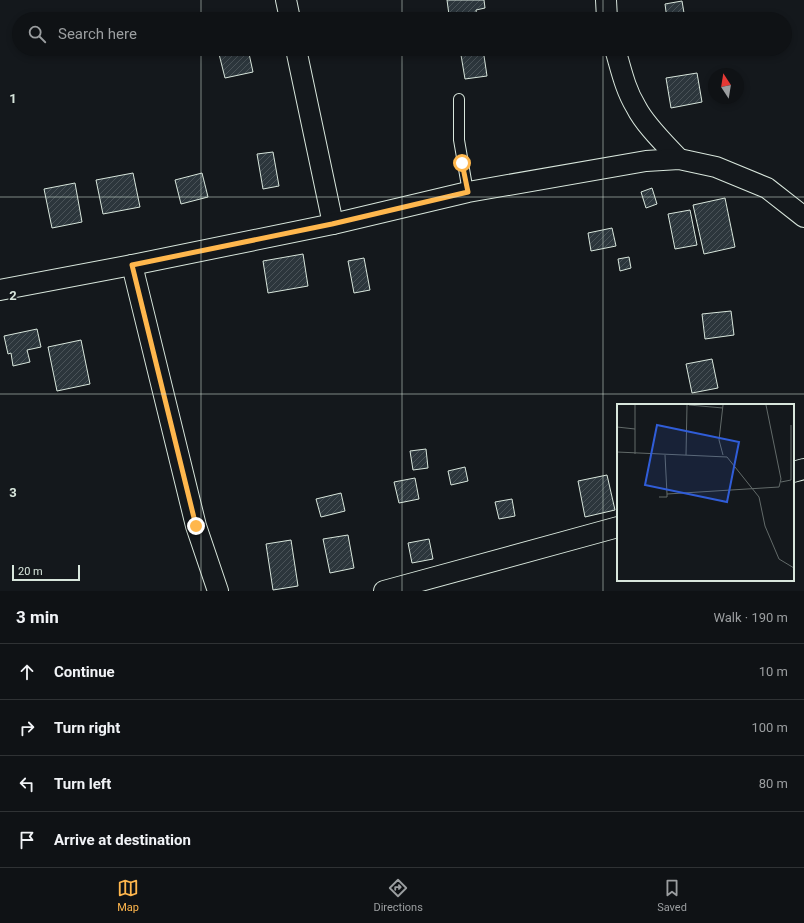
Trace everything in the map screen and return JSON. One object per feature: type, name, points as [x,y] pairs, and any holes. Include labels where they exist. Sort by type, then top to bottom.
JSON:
[{"type":"street","points":[[286,0],[289,12]]},
{"type":"street","points":[[606,0],[607,12]]},
{"type":"street","points":[[297,56],[332,224]]},
{"type":"street","points":[[617,56],[625,85],[636,108],[657,135],[679,159]]},
{"type":"street","points":[[0,290],[132,265],[332,224],[468,192],[646,161],[679,159],[716,167],[767,188],[804,217]]},
{"type":"street","points":[[132,265],[196,526],[218,591]]},
{"type":"street","points":[[794,472],[804,469]]},
{"type":"street","points":[[384,591],[617,527]]},
{"type":"lane","points":[[459,99],[459,140],[468,192]]},
{"type":"building","points":[[447,0],[484,0],[485,8],[476,10],[476,12],[449,12]]},
{"type":"building","points":[[682,1],[684,12],[666,12],[665,4]]},
{"type":"building","points":[[220,56],[250,56],[253,72],[225,78]]},
{"type":"building","points":[[461,56],[484,56],[487,76],[465,79]]},
{"type":"building","points":[[697,73],[702,102],[671,108],[666,78]]},
{"type":"building","points":[[273,152],[279,186],[263,189],[257,154]]},
{"type":"building","points":[[133,173],[140,207],[103,214],[96,180]]},
{"type":"building","points":[[202,173],[208,197],[181,204],[175,180]]},
{"type":"building","points":[[75,183],[82,222],[52,228],[44,189]]},
{"type":"building","points":[[652,188],[657,204],[646,208],[641,192]]},
{"type":"building","points":[[725,198],[735,247],[704,254],[693,205]]},
{"type":"building","points":[[690,210],[697,245],[675,249],[668,214]]},
{"type":"building","points":[[612,228],[616,246],[591,251],[588,233]]},
{"type":"building","points":[[303,254],[308,286],[268,293],[263,261]]},
{"type":"building","points":[[629,257],[631,268],[620,271],[618,259]]},
{"type":"building","points":[[364,258],[370,290],[354,293],[348,261]]},
{"type":"building","points":[[731,311],[734,335],[705,339],[702,314]]},
{"type":"building","points":[[37,329],[41,347],[27,350],[30,362],[13,366],[11,353],[8,354],[4,336]]},
{"type":"building","points":[[81,340],[90,384],[57,391],[48,347]]},
{"type":"building","points":[[712,359],[718,388],[692,393],[686,364]]},
{"type":"building","points":[[426,449],[428,468],[413,470],[410,451]]},
{"type":"building","points":[[465,467],[468,481],[451,485],[448,471]]},
{"type":"building","points":[[607,475],[615,510],[585,517],[578,481]]},
{"type":"building","points":[[415,478],[419,499],[399,503],[394,482]]},
{"type":"building","points":[[341,493],[345,511],[321,517],[316,499]]},
{"type":"building","points":[[512,499],[515,516],[499,519],[495,502]]},
{"type":"building","points":[[348,535],[354,568],[330,573],[323,539]]},
{"type":"building","points":[[429,539],[433,559],[412,563],[408,543]]},
{"type":"building","points":[[291,540],[298,586],[273,590],[266,544]]},
{"type":"route","points":[[196,526],[132,265],[332,224],[468,192],[462,163]]}]
